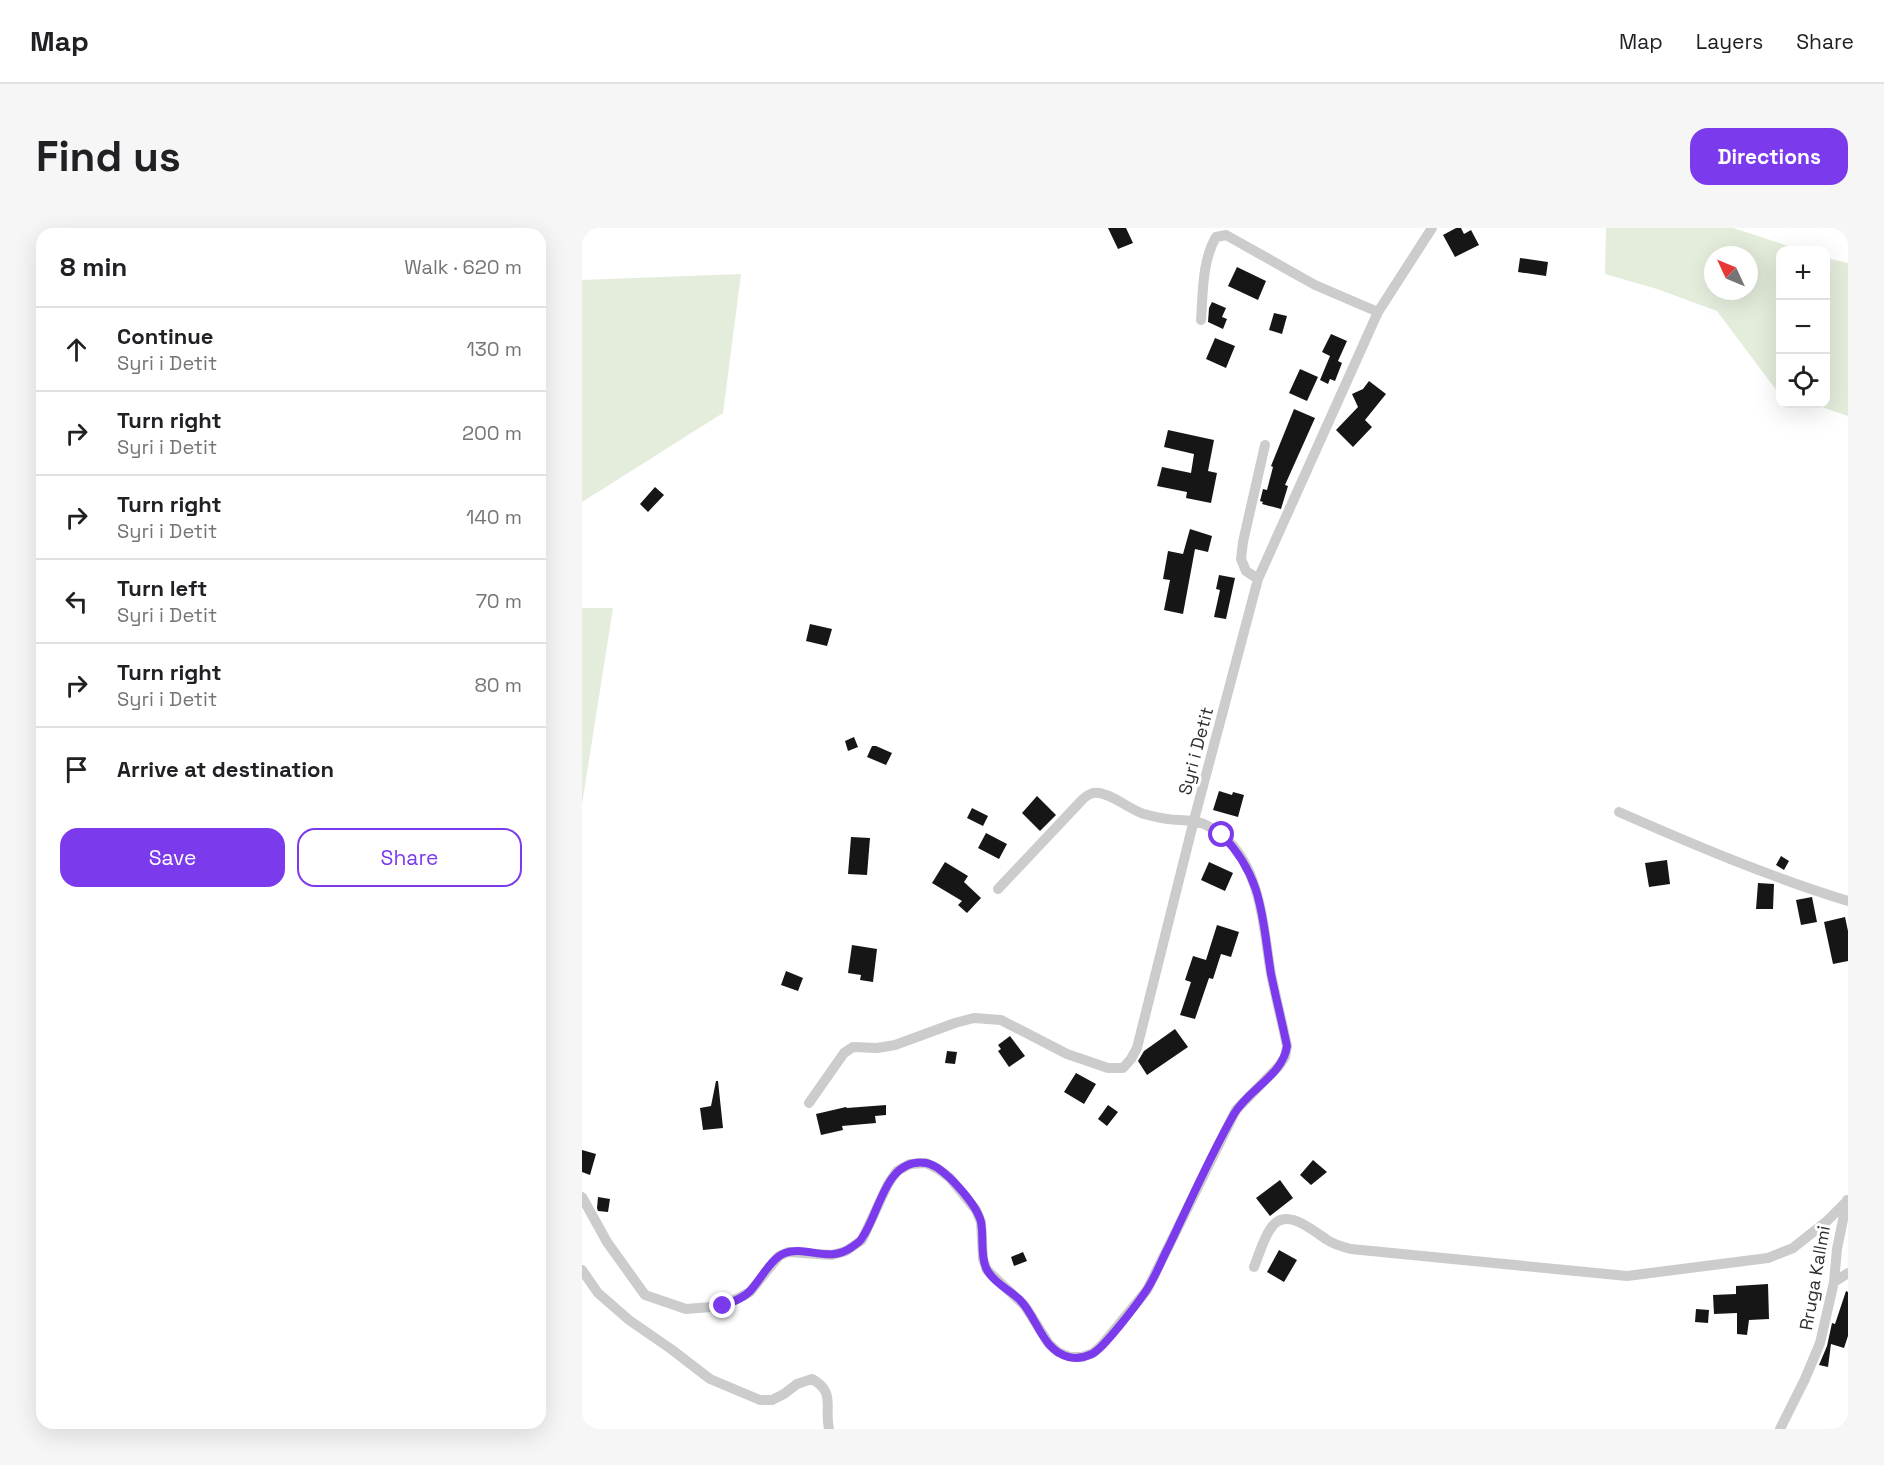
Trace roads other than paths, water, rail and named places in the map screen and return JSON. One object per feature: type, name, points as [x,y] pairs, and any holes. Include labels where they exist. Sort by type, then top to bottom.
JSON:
[{"type":"street","name":"Syri i Detit","points":[[582,1197],[607,1242],[645,1295],[686,1309],[723,1306],[750,1292],[779,1256],[788,1252],[832,1255],[846,1251],[862,1240],[888,1184],[897,1171],[910,1164],[927,1163],[950,1178],[976,1210],[981,1222],[983,1259],[987,1270],[1025,1306],[1049,1344],[1058,1352],[1070,1357],[1082,1357],[1093,1353],[1102,1345],[1147,1290],[1236,1110],[1285,1057],[1287,1046],[1272,977],[1258,894],[1253,879],[1235,848],[1222,835],[1194,820],[1258,579],[1378,312],[1432,228]]},
{"type":"street","points":[[1201,320],[1206,267],[1212,243],[1216,237],[1226,234],[1315,285],[1378,312]]},
{"type":"street","points":[[1258,579],[1246,571],[1241,559],[1265,445]]},
{"type":"street","points":[[809,1103],[844,1053],[853,1047],[877,1048],[895,1045],[974,1018],[1001,1020],[1067,1054],[1108,1068],[1123,1068],[1131,1059],[1137,1048],[1194,820],[1181,821],[1154,817],[1100,792],[1092,793],[1082,800],[998,889]]},
{"type":"street","points":[[1619,812],[1798,885],[1848,901]]},
{"type":"street","points":[[1254,1267],[1271,1227],[1279,1221],[1291,1219],[1301,1222],[1337,1245],[1351,1250],[1627,1276],[1768,1258],[1793,1248],[1827,1221],[1848,1199]]},
{"type":"street","name":"Rruga Kallmi","points":[[1780,1429],[1820,1343],[1843,1249],[1848,1199]]},
{"type":"street","points":[[582,1270],[598,1293],[629,1320],[710,1379],[760,1400],[772,1400],[784,1395],[797,1384],[812,1379],[822,1385],[827,1394],[828,1429]]},
{"type":"street","points":[[1834,1282],[1848,1273]]}]
